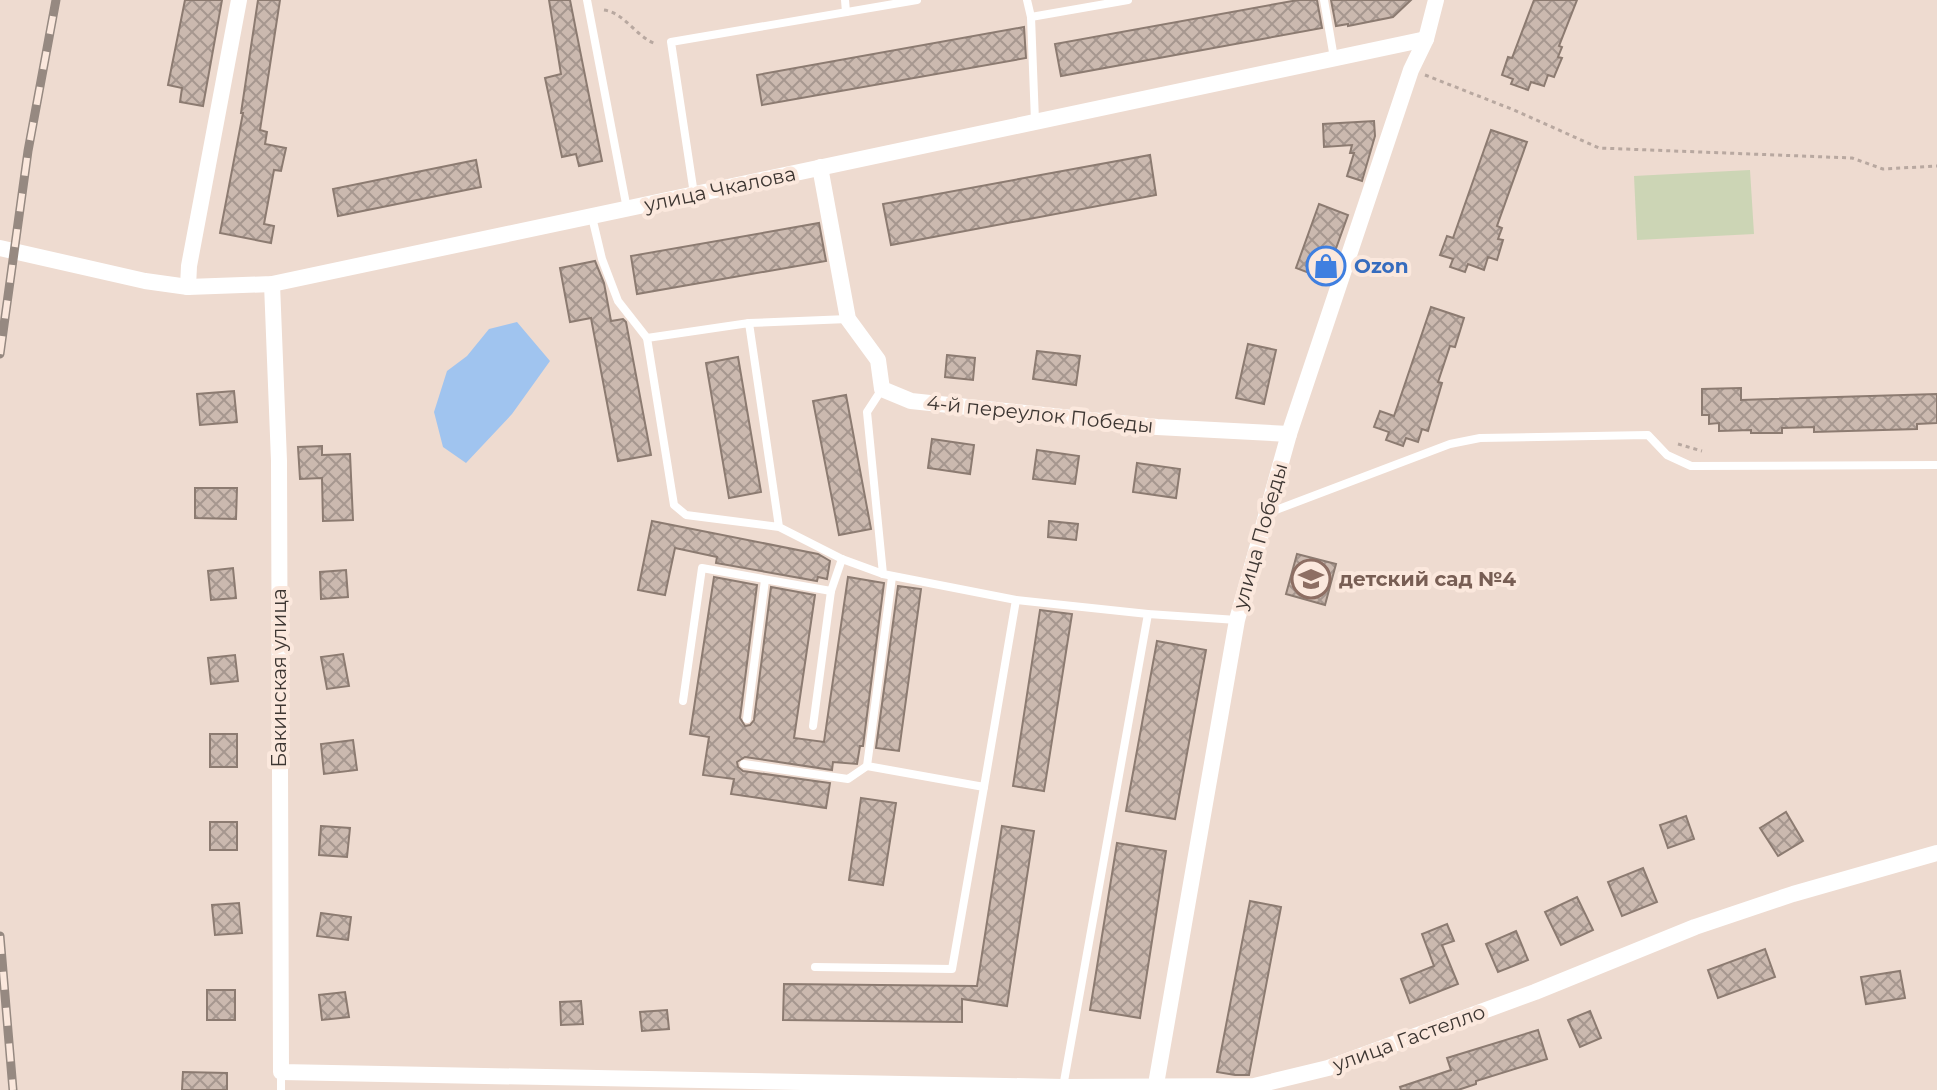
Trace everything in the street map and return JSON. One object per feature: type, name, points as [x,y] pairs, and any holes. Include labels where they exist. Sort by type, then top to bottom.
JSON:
[{"type":"street","points":[[188,287],[189,266],[239,0]]},
{"type":"street","name":"улица Победы","points":[[1155,1089],[1237,620],[1289,434],[1411,70],[1426,39],[1436,0]]},
{"type":"street","name":"улица Чкалова","points":[[6,250],[105,274],[188,287],[272,284],[1426,39]]},
{"type":"street","points":[[820,167],[848,319],[878,360],[882,389]]},
{"type":"street","name":"Бакинская улица","points":[[272,284],[279,461],[281,1072]]},
{"type":"street","name":"4-й переулок Победы","points":[[882,389],[911,401],[1157,427],[1289,434]]},
{"type":"street","name":"улица Гастелло","points":[[281,1072],[1155,1089],[1254,1086],[1328,1068],[1535,992],[1695,927],[1793,894],[1937,853]]},
{"type":"lane","points":[[845,0],[846,12]]},
{"type":"lane","points":[[694,194],[671,42],[917,0]]},
{"type":"lane","points":[[1027,0],[1031,17],[1035,122]]},
{"type":"lane","points":[[1031,17],[1128,0]]},
{"type":"lane","points":[[1324,0],[1334,59]]},
{"type":"lane","points":[[588,4],[627,209]]},
{"type":"lane","points":[[592,217],[602,259],[618,301],[647,338],[674,505],[686,515],[779,527],[842,559],[887,575],[1016,600],[1237,620]]},
{"type":"lane","points":[[647,338],[749,323],[848,319]]},
{"type":"lane","points":[[749,323],[779,527]]},
{"type":"lane","points":[[867,766],[887,575],[867,412],[882,389]]},
{"type":"lane","points":[[1267,514],[1450,444],[1480,438],[1648,435],[1667,455],[1691,466],[1937,465]]},
{"type":"lane","points":[[813,726],[831,591],[842,559]]},
{"type":"lane","points":[[683,701],[702,568],[831,591]]},
{"type":"lane","points":[[747,719],[765,580]]},
{"type":"lane","points":[[815,967],[952,969],[1016,600]]},
{"type":"lane","points":[[1063,1087],[1148,614]]},
{"type":"lane","points":[[744,764],[848,779],[867,766],[984,787]]},
{"type":"lane","points":[[281,1072],[281,1090]]},
{"type":"path","points":[[588,4],[614,12],[642,38],[656,44],[671,42]]},
{"type":"path","points":[[1411,70],[1514,110],[1599,148],[1852,158],[1883,169],[1937,166]]},
{"type":"green space","points":[[1750,170],[1754,234],[1637,240],[1634,176]]},
{"type":"water","points":[[517,322],[550,361],[512,414],[466,463],[443,447],[434,412],[447,371],[467,356],[489,329]]},
{"type":"building","points":[[185,0],[222,0],[203,106],[180,102],[182,88],[168,85]]},
{"type":"building","points":[[258,0],[280,0],[260,130],[267,132],[265,144],[286,148],[281,171],[274,170],[264,224],[274,226],[271,243],[220,233],[243,113]]},
{"type":"building","points":[[549,0],[570,0],[602,161],[579,166],[576,154],[562,157],[545,78],[561,74]]},
{"type":"building","points":[[1298,0],[1317,0],[1322,28],[1061,76],[1055,44]]},
{"type":"building","points":[[1331,0],[1411,0],[1393,17],[1336,26]]},
{"type":"building","points":[[1534,0],[1577,0],[1559,46],[1562,47],[1558,57],[1562,58],[1554,77],[1548,75],[1544,86],[1531,82],[1528,90],[1511,84],[1513,79],[1502,75],[1508,57],[1512,58]]},
{"type":"building","points":[[1024,27],[1026,58],[762,105],[757,75]]},
{"type":"building","points":[[1374,121],[1375,136],[1362,181],[1347,176],[1354,153],[1350,153],[1352,145],[1324,147],[1323,124]]},
{"type":"building","points":[[1491,130],[1527,142],[1497,226],[1502,228],[1498,239],[1503,240],[1497,260],[1488,257],[1484,270],[1468,264],[1465,272],[1450,267],[1453,259],[1440,255],[1447,236],[1453,238]]},
{"type":"building","points":[[1150,155],[1156,195],[891,245],[883,204]]},
{"type":"building","points":[[476,160],[481,187],[338,216],[333,189]]},
{"type":"building","points":[[1319,204],[1348,215],[1325,279],[1296,268]]},
{"type":"building","points":[[819,223],[826,261],[637,294],[631,256]]},
{"type":"building","points":[[595,261],[604,283],[611,321],[623,319],[626,322],[651,455],[618,461],[591,318],[570,322],[560,268]]},
{"type":"building","points":[[1431,307],[1464,318],[1455,347],[1450,346],[1438,382],[1442,383],[1428,431],[1422,429],[1418,442],[1406,438],[1403,446],[1386,440],[1389,432],[1374,427],[1380,411],[1394,416]]},
{"type":"building","points":[[1248,344],[1276,350],[1264,404],[1236,398]]},
{"type":"building","points":[[1037,351],[1080,356],[1076,385],[1033,379]]},
{"type":"building","points":[[947,355],[975,358],[973,380],[945,377]]},
{"type":"building","points":[[738,357],[761,492],[729,498],[706,363]]},
{"type":"building","points":[[1741,388],[1741,400],[1937,394],[1937,423],[1917,424],[1917,429],[1814,432],[1814,427],[1782,428],[1782,433],[1719,431],[1719,423],[1709,424],[1709,415],[1702,415],[1702,389]]},
{"type":"building","points":[[234,391],[237,422],[200,425],[197,394]]},
{"type":"building","points":[[846,395],[871,529],[839,535],[813,401]]},
{"type":"building","points":[[932,439],[974,445],[970,474],[928,468]]},
{"type":"building","points":[[322,446],[322,455],[350,454],[353,520],[323,521],[322,478],[300,479],[298,447]]},
{"type":"building","points":[[1037,450],[1079,456],[1075,484],[1033,479]]},
{"type":"building","points":[[1137,463],[1180,469],[1176,498],[1133,492]]},
{"type":"building","points":[[195,488],[237,488],[236,519],[195,518]]},
{"type":"building","points":[[652,521],[818,554],[830,561],[827,579],[818,577],[817,581],[716,563],[717,557],[675,548],[665,595],[638,590]]},
{"type":"building","points":[[1049,521],[1078,524],[1076,540],[1048,537]]},
{"type":"building","name":"детский сад №4","points":[[1297,554],[1336,564],[1325,605],[1286,594]]},
{"type":"building","points":[[233,568],[236,598],[211,600],[208,571]]},
{"type":"building","points":[[346,570],[348,597],[321,599],[320,572]]},
{"type":"building","points":[[714,577],[757,585],[740,718],[745,726],[754,720],[771,587],[815,595],[794,738],[824,742],[848,577],[884,583],[863,746],[860,746],[857,764],[833,762],[832,770],[745,757],[737,762],[743,771],[830,783],[826,808],[731,794],[734,779],[703,775],[709,737],[690,734]]},
{"type":"building","points":[[898,586],[921,589],[899,751],[876,748]]},
{"type":"building","points":[[1040,610],[1072,614],[1044,791],[1013,786]]},
{"type":"building","points":[[1157,641],[1206,650],[1175,819],[1126,811]]},
{"type":"building","points":[[343,654],[349,686],[327,689],[321,657]]},
{"type":"building","points":[[235,655],[238,681],[211,684],[208,658]]},
{"type":"building","points":[[210,734],[237,734],[237,767],[210,767]]},
{"type":"building","points":[[353,740],[357,770],[324,774],[321,744]]},
{"type":"building","points":[[861,798],[896,803],[883,885],[849,880]]},
{"type":"building","points":[[1786,812],[1803,841],[1778,856],[1760,828]]},
{"type":"building","points":[[1686,816],[1694,839],[1668,848],[1660,825]]},
{"type":"building","points":[[210,822],[237,822],[237,850],[210,850]]},
{"type":"building","points":[[321,826],[350,828],[347,857],[319,855]]},
{"type":"building","points":[[1002,826],[1034,831],[1007,1006],[962,999],[962,1022],[783,1020],[784,984],[977,986]]},
{"type":"building","points":[[1117,843],[1166,851],[1140,1018],[1090,1010]]},
{"type":"building","points":[[1643,868],[1657,902],[1622,916],[1608,882]]},
{"type":"building","points":[[1577,897],[1593,930],[1561,945],[1545,912]]},
{"type":"building","points":[[1250,901],[1281,907],[1249,1075],[1235,1075],[1217,1072]]},
{"type":"building","points":[[239,903],[242,933],[215,935],[212,905]]},
{"type":"building","points":[[321,913],[351,917],[348,940],[317,936]]},
{"type":"building","points":[[1447,924],[1454,941],[1442,945],[1458,984],[1410,1003],[1401,979],[1434,966],[1422,934]]},
{"type":"building","points":[[1516,931],[1528,960],[1498,972],[1486,944]]},
{"type":"building","points":[[1765,949],[1775,977],[1718,998],[1708,970]]},
{"type":"building","points":[[1900,971],[1905,998],[1866,1004],[1861,977]]},
{"type":"building","points":[[207,990],[235,990],[235,1020],[207,1020]]},
{"type":"building","points":[[345,992],[349,1017],[322,1020],[319,995]]},
{"type":"building","points":[[581,1001],[583,1024],[561,1025],[560,1002]]},
{"type":"building","points":[[667,1010],[669,1029],[642,1031],[640,1012]]},
{"type":"building","points":[[1590,1011],[1601,1038],[1580,1047],[1568,1020]]},
{"type":"building","points":[[1538,1030],[1547,1059],[1476,1081],[1476,1084],[1458,1090],[1401,1090],[1400,1087],[1451,1070],[1447,1058]]},
{"type":"building","points":[[183,1072],[227,1073],[227,1090],[182,1090]]},
{"type":"railway","points":[[0,354],[28,151],[56,0]]},
{"type":"railway","points":[[0,936],[13,1090]]},
{"type":"place","name":"Ozon","points":[[1326,266]]},
{"type":"place","name":"детский сад №4","points":[[1311,579]]}]
